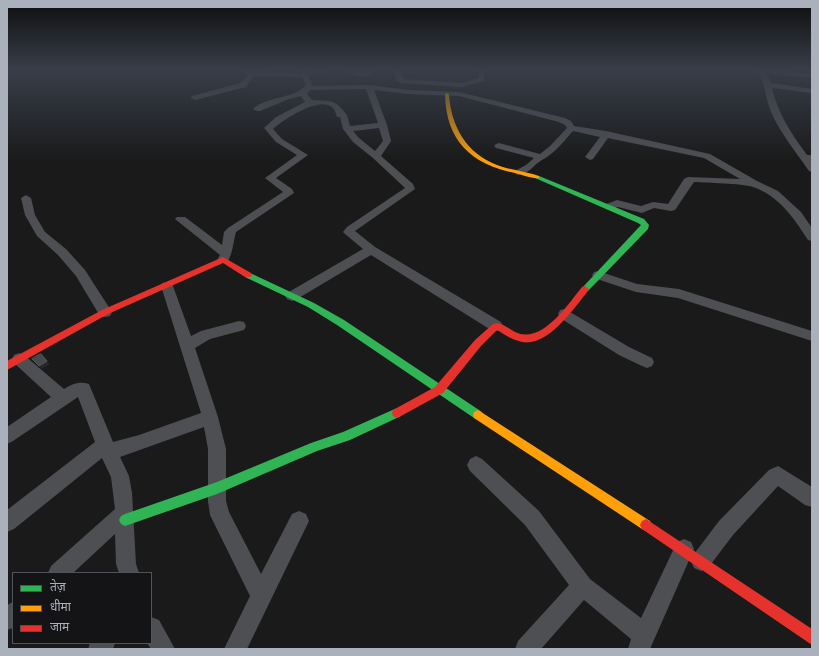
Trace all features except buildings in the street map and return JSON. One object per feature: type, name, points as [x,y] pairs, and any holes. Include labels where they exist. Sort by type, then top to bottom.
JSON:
[{"type":"street","points":[[257,109],[279,101]]},
{"type":"street","points":[[374,101],[387,141],[376,156]]},
{"type":"street","points":[[63,398],[13,363],[105,312],[167,286],[224,257],[230,232],[232,230],[288,193],[288,191],[270,178],[304,155],[283,144],[274,137],[268,128],[279,119],[310,102],[334,104],[338,108],[340,115],[344,115],[347,129],[356,140],[376,156],[410,188],[407,192],[349,230],[371,250],[496,326],[516,336],[528,339],[548,329],[565,314],[598,275],[645,225],[641,221],[544,179],[495,167],[471,155],[450,123],[446,109],[447,101]]},
{"type":"street","points":[[486,101],[562,120],[568,123],[571,128],[707,156],[753,183],[774,193],[797,214],[812,237]]},
{"type":"street","points":[[772,101],[781,125],[808,157],[812,168]]},
{"type":"street","points":[[347,129],[383,125]]},
{"type":"street","points":[[518,172],[529,166],[540,157],[544,156],[571,128]]},
{"type":"street","points":[[590,157],[606,134]]},
{"type":"street","points":[[499,146],[540,157]]},
{"type":"street","points":[[608,207],[617,203],[640,210],[644,210],[653,205],[671,208],[688,181],[692,179],[753,183]]},
{"type":"street","points":[[26,198],[30,214],[41,234],[62,252],[81,273],[105,312]]},
{"type":"street","points":[[797,214],[812,215]]},
{"type":"street","points":[[181,219],[224,257],[266,286],[319,309],[396,358],[439,390],[684,549],[812,638]]},
{"type":"street","points":[[292,296],[371,250]]},
{"type":"street","points":[[598,275],[636,288],[679,294],[812,336]]},
{"type":"street","points":[[167,286],[210,417],[217,448],[217,488],[220,515],[262,596]]},
{"type":"street","points":[[565,314],[624,351],[647,362]]},
{"type":"street","points":[[187,345],[206,335],[240,326]]},
{"type":"street","points":[[59,572],[125,516],[217,488],[352,433],[405,409],[439,390],[478,343],[496,326]]},
{"type":"street","points":[[7,436],[76,390],[84,390],[106,449],[120,476],[125,516],[126,564],[129,572]]},
{"type":"street","points":[[7,522],[106,449],[139,443],[210,417]]},
{"type":"street","points":[[476,465],[532,518],[583,586],[641,642],[657,611],[684,549]]},
{"type":"street","points":[[701,561],[726,528],[775,476],[778,475],[786,478],[812,498]]},
{"type":"street","points":[[235,649],[300,521]]},
{"type":"street","points":[[526,649],[548,622],[583,586]]},
{"type":"street","points":[[152,630],[164,649]]},
{"type":"traffic: fast","points":[[537,177],[641,221],[645,225],[645,227],[585,289]]},
{"type":"traffic: fast","points":[[248,275],[311,305],[340,322],[478,415]]},
{"type":"traffic: fast","points":[[125,520],[217,488],[315,447],[346,436],[397,413]]},
{"type":"traffic: slow","points":[[448,101],[450,117],[459,138],[475,155],[495,166],[537,177]]},
{"type":"traffic: slow","points":[[478,415],[646,525]]},
{"type":"traffic: jam","points":[[7,366],[105,312],[223,260],[248,275]]},
{"type":"traffic: jam","points":[[397,413],[439,390],[478,343],[496,326],[524,339],[541,335],[558,321],[585,289]]},
{"type":"traffic: jam","points":[[646,525],[812,638]]}]
